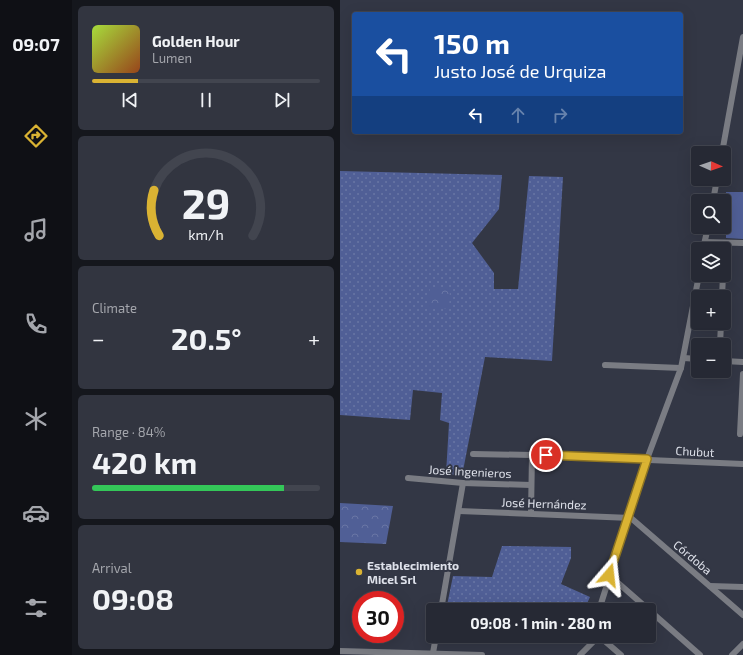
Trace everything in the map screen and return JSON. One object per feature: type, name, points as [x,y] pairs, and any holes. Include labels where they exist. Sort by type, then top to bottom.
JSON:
[{"type":"street","points":[[723,146],[743,37]]},
{"type":"street","points":[[705,242],[707,234]]},
{"type":"street","points":[[731,245],[743,243]]},
{"type":"street","points":[[601,603],[647,459],[684,358],[697,282]]},
{"type":"street","points":[[684,358],[691,358]]},
{"type":"street","points":[[731,361],[743,362]]},
{"type":"street","points":[[605,365],[681,368]]},
{"type":"street","points":[[740,434],[743,374]]},
{"type":"street","name":"Chubut","points":[[473,454],[647,459],[743,464]]},
{"type":"street","points":[[531,513],[532,455]]},
{"type":"street","name":"José Ingenieros","points":[[408,478],[463,483],[531,485]]},
{"type":"street","points":[[442,603],[463,483]]},
{"type":"street","name":"José Hernández","points":[[459,511],[628,518]]},
{"type":"street","name":"Córdoba","points":[[628,518],[631,518],[743,615]]},
{"type":"street","points":[[609,575],[641,603]]},
{"type":"street","points":[[710,586],[743,587]]},
{"type":"street","points":[[656,616],[700,655]]},
{"type":"street","points":[[433,653],[435,643]]},
{"type":"street","points":[[580,655],[592,643]]},
{"type":"street","points":[[607,643],[621,655]]},
{"type":"street","points":[[732,655],[743,644]]},
{"type":"street","points":[[340,650],[400,654],[433,653],[482,655]]},
{"type":"green space","points":[[340,171],[502,175],[499,209],[472,243],[494,273],[494,289],[518,289],[529,176],[563,177],[552,361],[485,357],[462,476],[446,474],[449,423],[440,420],[442,393],[413,390],[410,420],[340,415]]},
{"type":"green space","points":[[726,192],[743,192],[743,239],[726,238],[726,234],[731,234],[731,194],[726,194]]},
{"type":"green space","points":[[430,288],[450,289],[449,309],[428,308]]},
{"type":"green space","points":[[340,503],[393,506],[386,544],[340,542]]},
{"type":"green space","points":[[502,546],[571,547],[571,558],[561,584],[590,597],[587,603],[447,603],[453,576],[492,577]]},
{"type":"place","name":"Establecimiento Micel Srl","points":[[359,572]]},
{"type":"route","points":[[546,455],[647,459],[609,575]]}]
